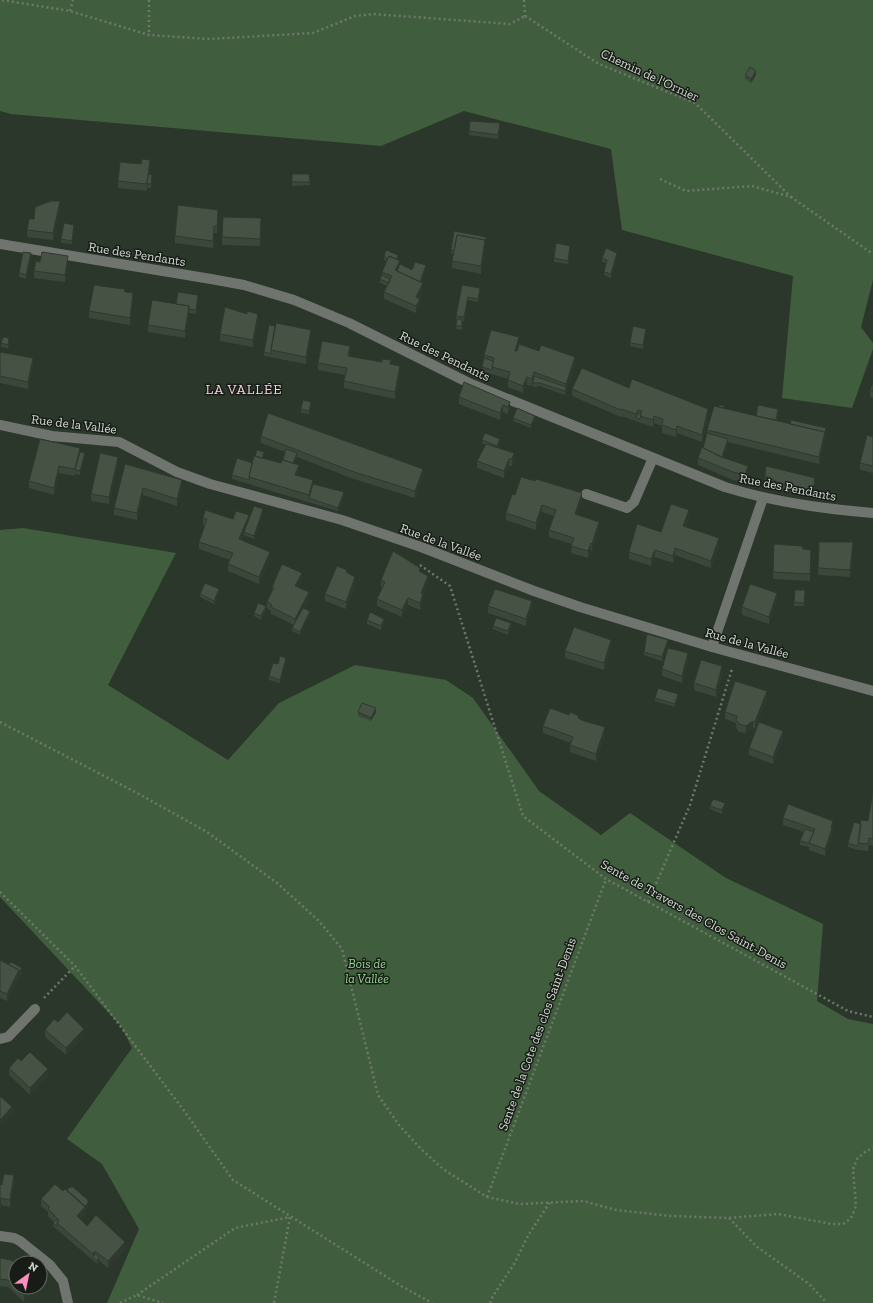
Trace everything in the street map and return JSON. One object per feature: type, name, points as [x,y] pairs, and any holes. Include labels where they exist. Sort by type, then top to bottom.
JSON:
[{"type":"street","name":"Rue des Pendants","points":[[0,244],[218,280],[244,285],[294,300],[349,323],[471,384],[725,487],[763,498],[823,509],[873,513]]},
{"type":"street","name":"Rue de la Vallée","points":[[0,426],[38,434],[119,442],[177,472],[210,484],[342,520],[421,547],[541,594],[712,647],[873,691]]},
{"type":"street","points":[[586,494],[627,508],[634,502],[653,458]]},
{"type":"street","points":[[712,647],[763,498]]},
{"type":"street","points":[[0,1039],[8,1037],[35,1009]]},
{"type":"street","points":[[0,1236],[14,1238],[20,1241],[50,1265],[64,1281],[68,1303]]},
{"type":"path","points":[[2,0],[70,11],[149,35],[209,39],[313,33],[355,16],[373,14],[510,24],[525,16],[524,0]]},
{"type":"path","points":[[70,11],[73,0]]},
{"type":"path","points":[[149,0],[149,35]]},
{"type":"path","name":"Chemin de l'Ornier","points":[[525,16],[599,64],[694,104],[791,197]]},
{"type":"path","points":[[660,179],[686,191],[752,186],[791,197],[873,254]]},
{"type":"path","name":"Sente de Travers des Clos Saint-Denis","points":[[421,547],[416,562],[450,586],[523,816],[606,879],[848,1011],[873,1017]]},
{"type":"path","points":[[648,902],[690,805],[737,653]]},
{"type":"path","points":[[0,722],[207,832],[277,883],[319,921],[342,949],[378,1096],[399,1125],[444,1169],[487,1197],[520,1204],[583,1201],[616,1210],[671,1216],[728,1218],[778,1214],[832,1224],[843,1224],[851,1218],[856,1206],[853,1169],[857,1159],[866,1151],[873,1148]]},
{"type":"path","name":"Sente de la Cote des clos Saint-Denis","points":[[487,1197],[606,879]]},
{"type":"path","points":[[0,892],[75,966],[182,1108],[233,1180],[401,1286],[432,1303]]},
{"type":"path","points":[[43,999],[75,966]]},
{"type":"path","points":[[490,1303],[514,1264],[529,1234],[550,1202]]},
{"type":"path","points":[[120,1303],[137,1295],[235,1228],[290,1217]]},
{"type":"path","points":[[274,1303],[290,1217]]},
{"type":"path","points":[[728,1218],[756,1246],[809,1284],[827,1303]]},
{"type":"path","points":[[137,1295],[163,1303]]},
{"type":"green space","points":[[0,0],[873,0],[873,280],[861,327],[873,343],[873,349],[852,408],[782,398],[793,276],[622,230],[611,149],[464,111],[381,146],[11,114],[0,111]]},
{"type":"green space","name":"Bois de la Vallée","points":[[23,528],[176,553],[108,685],[228,760],[279,703],[355,665],[446,680],[473,698],[539,791],[601,835],[630,813],[726,878],[823,924],[817,1001],[848,1019],[873,1024],[873,1303],[107,1303],[139,1229],[102,1164],[67,1139],[132,1048],[121,1026],[0,897],[0,530]]},
{"type":"building","points":[[750,67],[756,71],[751,79],[745,75]]},
{"type":"building","points":[[470,121],[500,123],[498,135],[469,131]]},
{"type":"building","points":[[142,159],[150,160],[147,184],[118,181],[120,162],[141,164]]},
{"type":"building","points":[[152,174],[151,184],[147,184],[148,175]]},
{"type":"building","points":[[292,174],[309,174],[310,182],[292,182]]},
{"type":"building","points":[[51,201],[60,201],[53,233],[27,230],[29,219],[34,219],[35,207]]},
{"type":"building","points":[[178,205],[218,210],[217,226],[214,226],[213,241],[175,236]]},
{"type":"building","points":[[223,217],[261,218],[260,239],[222,237]]},
{"type":"building","points":[[64,223],[74,225],[72,241],[61,239]]},
{"type":"building","points":[[454,231],[486,237],[485,243],[485,240],[457,235],[454,251],[451,250]]},
{"type":"building","points":[[457,235],[485,240],[481,266],[452,261]]},
{"type":"building","points":[[556,243],[570,246],[568,261],[554,258]]},
{"type":"building","points":[[606,248],[617,253],[611,274],[604,272],[607,260],[602,258]]},
{"type":"building","points":[[386,250],[398,255],[397,259],[389,256],[388,259],[384,256]]},
{"type":"building","points":[[23,252],[31,253],[26,275],[19,273]]},
{"type":"building","points":[[42,252],[68,256],[65,275],[34,271],[36,261],[40,262]]},
{"type":"building","points":[[389,256],[400,261],[395,270],[423,283],[416,297],[420,299],[416,306],[384,292],[392,276],[382,272]]},
{"type":"building","points":[[415,262],[426,265],[420,282],[397,271],[400,264],[412,270]]},
{"type":"building","points":[[382,275],[390,279],[389,283],[380,279]]},
{"type":"building","points":[[94,285],[124,289],[125,292],[133,293],[130,318],[89,311]]},
{"type":"building","points":[[462,285],[480,288],[478,299],[468,297],[464,317],[456,316]]},
{"type":"building","points":[[178,292],[198,295],[196,310],[189,309],[189,306],[176,304]]},
{"type":"building","points":[[152,300],[189,306],[185,331],[148,325]]},
{"type":"building","points":[[225,307],[247,314],[247,311],[258,314],[253,340],[220,334]]},
{"type":"building","points":[[457,319],[462,319],[462,326],[456,326]]},
{"type":"building","points":[[276,323],[311,330],[306,357],[271,350]]},
{"type":"building","points":[[269,325],[275,326],[271,354],[264,352]]},
{"type":"building","points":[[633,326],[646,329],[643,345],[630,343]]},
{"type":"building","points":[[491,330],[519,337],[515,351],[517,351],[519,344],[539,351],[541,345],[575,357],[566,384],[534,372],[532,379],[527,377],[523,386],[508,380],[510,372],[492,367],[494,358],[484,355]]},
{"type":"building","points":[[3,337],[9,338],[8,345],[1,343]]},
{"type":"building","points":[[322,341],[350,346],[348,356],[382,362],[382,359],[391,360],[390,364],[400,366],[395,392],[344,381],[347,368],[318,363]]},
{"type":"building","points":[[0,352],[33,358],[28,382],[0,376]]},
{"type":"building","points":[[484,358],[493,361],[492,370],[482,367]]},
{"type":"building","points":[[582,368],[629,388],[632,379],[708,409],[702,435],[677,426],[676,430],[662,425],[663,419],[654,416],[653,420],[640,416],[642,411],[638,410],[636,414],[621,410],[572,389]]},
{"type":"building","points":[[534,376],[566,387],[565,391],[540,383],[533,383]]},
{"type":"building","points":[[464,382],[510,402],[508,407],[503,405],[500,413],[459,397]]},
{"type":"building","points":[[873,383],[873,391],[870,390]]},
{"type":"building","points":[[303,400],[311,402],[309,411],[301,409]]},
{"type":"building","points":[[719,405],[725,406],[724,408],[719,407]]},
{"type":"building","points":[[758,405],[778,409],[776,420],[756,416]]},
{"type":"building","points":[[714,406],[825,432],[819,457],[707,430]]},
{"type":"building","points":[[517,408],[535,416],[531,425],[513,418]]},
{"type":"building","points":[[268,413],[423,469],[415,491],[351,471],[261,436]]},
{"type":"building","points":[[638,413],[641,414],[640,419],[636,418]]},
{"type":"building","points":[[791,420],[826,428],[825,435],[825,432],[790,424]]},
{"type":"building","points":[[485,433],[500,439],[497,446],[482,440]]},
{"type":"building","points":[[707,433],[728,439],[722,457],[703,448]]},
{"type":"building","points":[[867,435],[873,437],[873,466],[860,463]]},
{"type":"building","points":[[40,439],[80,448],[75,469],[59,466],[54,488],[29,481]]},
{"type":"building","points":[[486,444],[514,453],[512,459],[509,459],[504,471],[477,461]]},
{"type":"building","points":[[702,447],[721,457],[748,466],[745,475],[733,472],[698,458]]},
{"type":"building","points":[[286,449],[297,453],[293,463],[283,460]]},
{"type":"building","points":[[257,450],[264,452],[262,458],[255,456]]},
{"type":"building","points":[[80,452],[85,453],[80,471],[75,470]]},
{"type":"building","points":[[100,453],[118,457],[109,497],[91,494]]},
{"type":"building","points":[[254,456],[281,463],[282,460],[299,465],[295,475],[313,480],[309,495],[249,477]]},
{"type":"building","points":[[237,458],[252,463],[249,480],[232,475]]},
{"type":"building","points":[[125,464],[182,480],[177,499],[143,488],[137,513],[114,508]]},
{"type":"building","points":[[766,466],[815,478],[813,491],[780,483],[765,476]]},
{"type":"building","points":[[521,477],[535,481],[536,479],[582,493],[575,514],[599,522],[592,544],[591,543],[588,551],[571,546],[574,538],[549,530],[556,510],[542,505],[536,523],[506,513],[512,494],[515,495]]},
{"type":"building","points":[[313,484],[344,492],[338,508],[309,498]]},
{"type":"building","points":[[671,504],[689,510],[683,526],[719,538],[711,561],[675,548],[673,556],[655,550],[651,559],[629,552],[637,524],[661,532]]},
{"type":"building","points":[[254,506],[263,509],[254,536],[244,532]]},
{"type":"building","points":[[205,510],[233,519],[236,511],[249,515],[239,539],[270,552],[259,577],[228,564],[233,553],[199,542],[207,519],[203,518]]},
{"type":"building","points":[[819,542],[853,542],[850,570],[818,568]]},
{"type":"building","points":[[774,544],[802,546],[803,549],[811,550],[810,574],[773,572]]},
{"type":"building","points":[[393,551],[420,568],[419,571],[428,576],[421,593],[423,594],[420,603],[408,598],[402,610],[377,599],[385,582],[381,580]]},
{"type":"building","points":[[282,564],[302,573],[295,586],[309,592],[295,619],[271,607],[272,605],[267,601],[274,588],[272,587]]},
{"type":"building","points":[[337,566],[347,570],[346,572],[355,577],[346,602],[325,594]]},
{"type":"building","points":[[205,583],[219,589],[214,601],[200,594]]},
{"type":"building","points":[[750,584],[777,593],[769,617],[742,607]]},
{"type":"building","points":[[495,589],[532,601],[526,619],[488,606]]},
{"type":"building","points":[[795,590],[805,590],[804,603],[794,602]]},
{"type":"building","points":[[258,603],[266,606],[261,616],[254,613]]},
{"type":"building","points":[[303,608],[310,611],[300,632],[292,628]]},
{"type":"building","points":[[370,612],[384,619],[381,626],[367,620]]},
{"type":"building","points":[[496,618],[511,623],[508,631],[493,626]]},
{"type":"building","points":[[574,627],[611,640],[604,663],[565,651]]},
{"type":"building","points":[[647,634],[668,640],[662,657],[644,652]]},
{"type":"building","points":[[668,648],[688,653],[682,676],[662,669]]},
{"type":"building","points":[[280,656],[286,658],[280,680],[269,676],[273,663],[278,664]]},
{"type":"building","points":[[701,660],[722,666],[716,690],[694,683]]},
{"type":"building","points":[[735,681],[767,691],[755,722],[753,721],[746,726],[739,724],[736,720],[737,716],[725,712]]},
{"type":"building","points":[[658,688],[678,694],[675,704],[655,698]]},
{"type":"building","points":[[362,703],[376,708],[371,718],[358,712]]},
{"type":"building","points":[[550,708],[569,715],[570,712],[579,716],[578,718],[584,721],[605,727],[596,754],[570,745],[573,737],[543,726]]},
{"type":"building","points":[[759,722],[783,731],[773,757],[749,748]]},
{"type":"building","points":[[873,791],[873,839],[869,838],[868,844],[858,843],[861,820],[868,821]]},
{"type":"building","points":[[713,799],[725,803],[722,810],[710,806]]},
{"type":"building","points":[[788,804],[833,821],[832,829],[825,849],[809,843],[815,829],[783,818]]},
{"type":"building","points":[[854,822],[861,824],[858,846],[848,843]]},
{"type":"building","points":[[805,829],[814,832],[809,843],[800,841]]},
{"type":"building","points":[[0,960],[19,970],[7,994],[0,991]]},
{"type":"building","points":[[1,960],[9,964],[11,962],[22,968],[19,972],[19,970]]},
{"type":"building","points":[[67,1012],[84,1029],[66,1048],[45,1030],[54,1019],[58,1022]]},
{"type":"building","points":[[30,1052],[48,1069],[30,1088],[9,1068],[18,1058],[21,1061]]},
{"type":"building","points":[[0,1096],[12,1107],[0,1120]]},
{"type":"building","points":[[4,1174],[14,1175],[10,1200],[1,1198],[0,1205],[0,1184],[2,1185]]},
{"type":"building","points":[[55,1184],[63,1191],[65,1189],[85,1207],[77,1216],[87,1226],[96,1215],[125,1242],[108,1261],[95,1251],[93,1254],[57,1223],[59,1220],[48,1209],[50,1207],[41,1199]]},
{"type":"building","points":[[70,1187],[73,1187],[88,1200],[88,1203],[85,1206],[67,1190]]},
{"type":"building","points":[[56,1220],[58,1222],[57,1226],[53,1223]]},
{"type":"building","points":[[95,1254],[99,1257],[97,1261],[93,1257]]},
{"type":"building","points":[[0,1258],[8,1259],[8,1280],[0,1279]]},
{"type":"district","name":"LA VALLÉE","points":[[244,389]]}]
